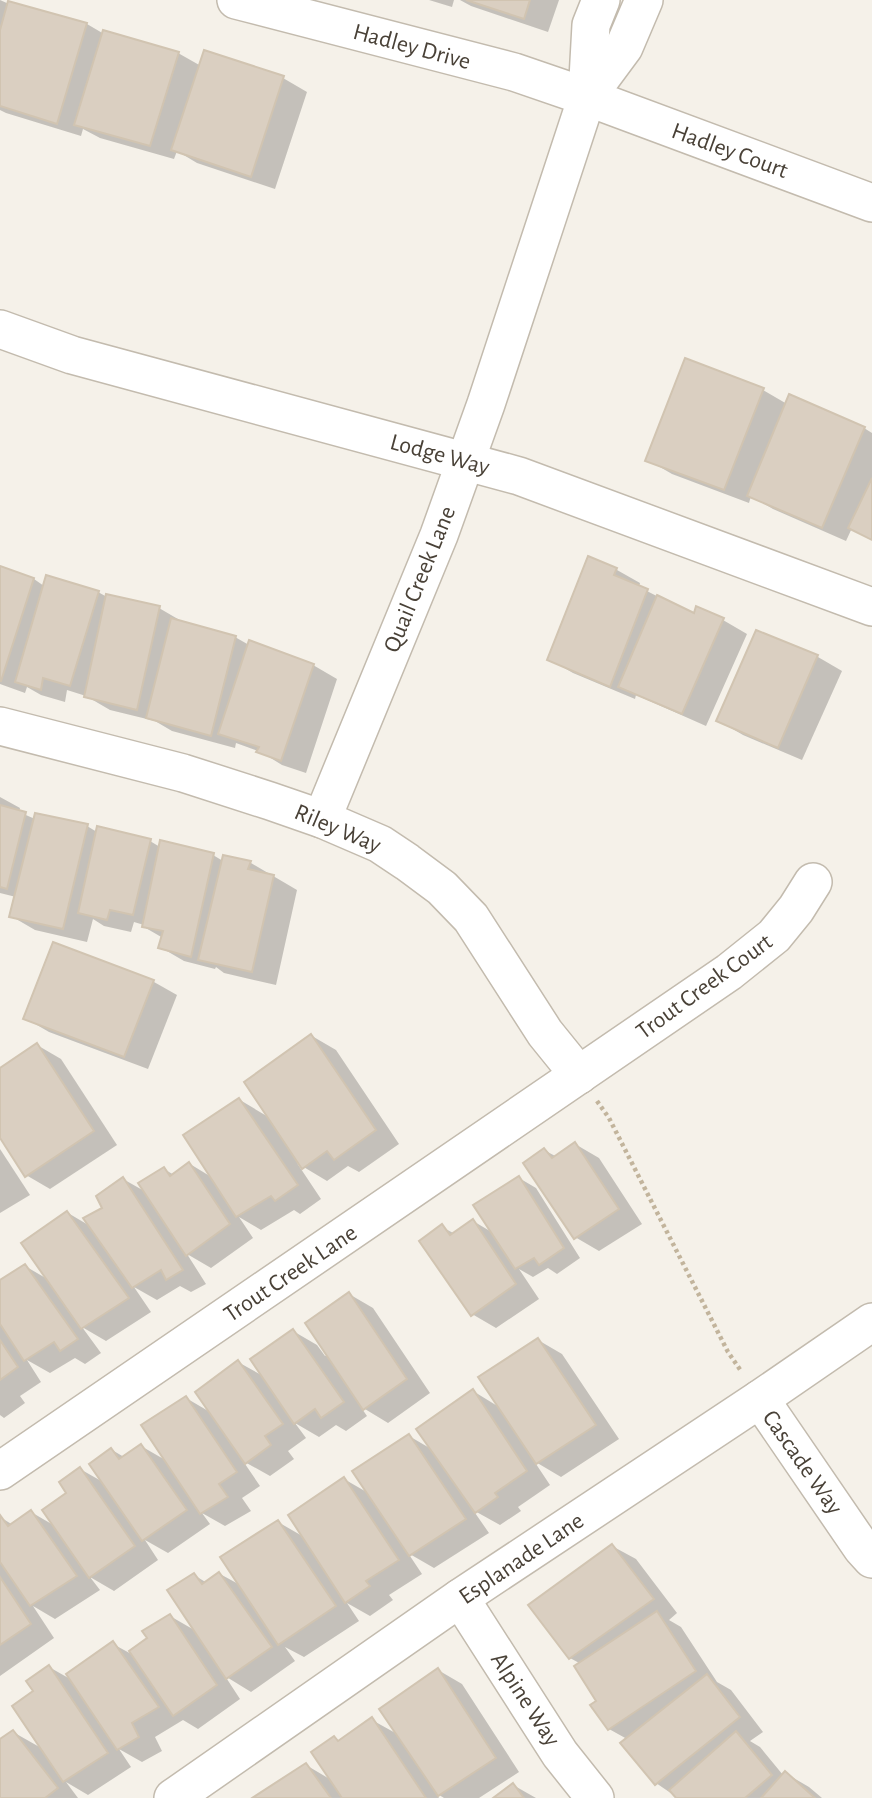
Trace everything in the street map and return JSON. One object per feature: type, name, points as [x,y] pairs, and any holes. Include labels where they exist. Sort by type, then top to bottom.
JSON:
[{"type":"street","name":"Hadley Drive","points":[[236,0],[514,72],[587,97]]},
{"type":"street","points":[[587,97],[591,25],[601,0]]},
{"type":"street","points":[[587,97],[624,47],[644,0]]},
{"type":"street","name":"Hadley Court","points":[[587,97],[872,203]]},
{"type":"street","name":"Quail Creek Lane","points":[[322,819],[439,535],[491,391],[587,97]]},
{"type":"street","name":"Lodge Way","points":[[0,329],[72,355],[519,476],[872,607]]},
{"type":"street","name":"Riley Way","points":[[0,726],[183,774],[270,801],[322,819],[380,844],[442,888],[471,918],[545,1033],[579,1074]]},
{"type":"street","name":"Trout Creek Court","points":[[579,1074],[756,951],[774,936],[814,882]]},
{"type":"street","name":"Trout Creek Lane","points":[[0,1471],[579,1074]]},
{"type":"street","name":"Esplanade Lane","points":[[173,1798],[460,1598],[872,1322]]},
{"type":"street","name":"Cascade Way","points":[[760,1399],[872,1559]]},
{"type":"street","name":"Alpine Way","points":[[460,1598],[561,1754],[595,1798]]},
{"type":"path","points":[[579,1074],[609,1118],[728,1353],[760,1399]]},
{"type":"building","points":[[466,0],[530,0],[524,19]]},
{"type":"building","points":[[8,1],[87,23],[57,124],[0,106],[0,30]]},
{"type":"building","points":[[103,30],[179,52],[150,146],[74,125]]},
{"type":"building","points":[[204,50],[284,76],[251,177],[171,150]]},
{"type":"building","points":[[685,358],[764,388],[724,490],[645,461]]},
{"type":"building","points":[[789,394],[865,427],[822,528],[747,496]]},
{"type":"building","points":[[872,478],[872,540],[848,528]]},
{"type":"building","points":[[588,556],[617,568],[614,575],[648,589],[610,687],[547,660]]},
{"type":"building","points":[[0,566],[34,578],[1,681],[0,681]]},
{"type":"building","points":[[46,575],[99,591],[70,686],[43,678],[41,690],[15,682]]},
{"type":"building","points":[[106,594],[160,606],[137,710],[84,697]]},
{"type":"building","points":[[657,595],[694,613],[696,606],[724,618],[682,714],[618,687]]},
{"type":"building","points":[[171,618],[236,636],[211,736],[146,718]]},
{"type":"building","points":[[756,630],[818,655],[778,748],[716,721]]},
{"type":"building","points":[[249,640],[314,664],[281,761],[256,752],[259,747],[218,734]]},
{"type":"building","points":[[0,805],[26,812],[7,889],[0,887]]},
{"type":"building","points":[[35,813],[88,824],[63,929],[9,917]]},
{"type":"building","points":[[97,826],[151,839],[133,915],[110,910],[107,920],[78,913]]},
{"type":"building","points":[[160,840],[214,853],[191,957],[158,948],[163,931],[142,927]]},
{"type":"building","points":[[223,855],[251,861],[248,869],[274,875],[252,972],[198,960]]},
{"type":"building","points":[[53,942],[154,980],[124,1057],[23,1019]]},
{"type":"building","points":[[311,1034],[376,1130],[334,1160],[327,1151],[302,1169],[244,1082]]},
{"type":"building","points":[[37,1043],[94,1131],[25,1177],[0,1138],[0,1068]]},
{"type":"building","points":[[239,1098],[298,1185],[275,1201],[271,1196],[236,1217],[183,1135]]},
{"type":"building","points":[[575,1142],[619,1209],[574,1239],[523,1163],[544,1148],[552,1158]]},
{"type":"building","points":[[189,1162],[230,1224],[186,1256],[138,1183],[164,1167],[170,1176]]},
{"type":"building","points":[[519,1176],[564,1248],[539,1265],[534,1258],[515,1269],[473,1205]]},
{"type":"building","points":[[123,1177],[183,1270],[166,1280],[161,1270],[132,1288],[83,1218],[102,1208],[96,1196]]},
{"type":"building","points":[[67,1211],[129,1298],[81,1329],[21,1243]]},
{"type":"building","points":[[473,1219],[516,1284],[471,1316],[419,1241],[442,1224],[450,1235]]},
{"type":"building","points":[[25,1264],[78,1339],[60,1351],[54,1342],[24,1361],[0,1324],[0,1280]]},
{"type":"building","points":[[349,1292],[407,1379],[363,1410],[305,1323]]},
{"type":"building","points":[[293,1329],[344,1402],[321,1418],[315,1409],[294,1424],[250,1359]]},
{"type":"building","points":[[538,1338],[596,1425],[536,1464],[478,1377]]},
{"type":"building","points":[[0,1340],[18,1367],[0,1380]]},
{"type":"building","points":[[238,1360],[283,1424],[265,1436],[271,1445],[245,1464],[195,1392]]},
{"type":"building","points":[[473,1389],[527,1471],[495,1493],[498,1497],[475,1513],[416,1429]]},
{"type":"building","points":[[186,1396],[237,1472],[219,1484],[228,1497],[200,1514],[141,1425]]},
{"type":"building","points":[[409,1434],[466,1519],[409,1556],[352,1471]]},
{"type":"building","points":[[141,1444],[187,1510],[142,1541],[89,1464],[111,1448],[119,1459]]},
{"type":"building","points":[[80,1467],[135,1546],[89,1578],[42,1510],[66,1493],[59,1482]]},
{"type":"building","points":[[344,1477],[399,1560],[366,1581],[370,1586],[345,1603],[288,1515]]},
{"type":"building","points":[[31,1510],[77,1576],[30,1606],[0,1562],[0,1515],[8,1526]]},
{"type":"building","points":[[278,1520],[336,1606],[278,1645],[220,1557]]},
{"type":"building","points":[[612,1544],[654,1599],[569,1659],[528,1605]]},
{"type":"building","points":[[219,1572],[272,1647],[226,1679],[167,1590],[194,1573],[202,1584]]},
{"type":"building","points":[[0,1577],[31,1624],[0,1645]]},
{"type":"building","points":[[657,1611],[696,1671],[608,1730],[590,1705],[596,1701],[574,1666]]},
{"type":"building","points":[[170,1614],[217,1685],[173,1716],[129,1651],[147,1638],[142,1631]]},
{"type":"building","points":[[113,1641],[159,1707],[132,1723],[139,1737],[117,1750],[66,1674]]},
{"type":"building","points":[[49,1665],[108,1753],[63,1782],[12,1706],[33,1691],[26,1681]]},
{"type":"building","points":[[438,1668],[496,1758],[438,1796],[379,1709]]},
{"type":"building","points":[[707,1674],[740,1717],[655,1785],[620,1743]]},
{"type":"building","points":[[372,1717],[426,1798],[342,1798],[311,1752],[334,1736],[338,1741]]},
{"type":"building","points":[[13,1730],[58,1788],[45,1798],[0,1798],[0,1739]]},
{"type":"building","points":[[736,1731],[772,1775],[745,1798],[676,1798],[669,1790]]},
{"type":"building","points":[[306,1763],[331,1798],[252,1798]]},
{"type":"building","points":[[785,1771],[815,1798],[761,1798]]},
{"type":"building","points":[[513,1783],[524,1798],[493,1798]]}]
